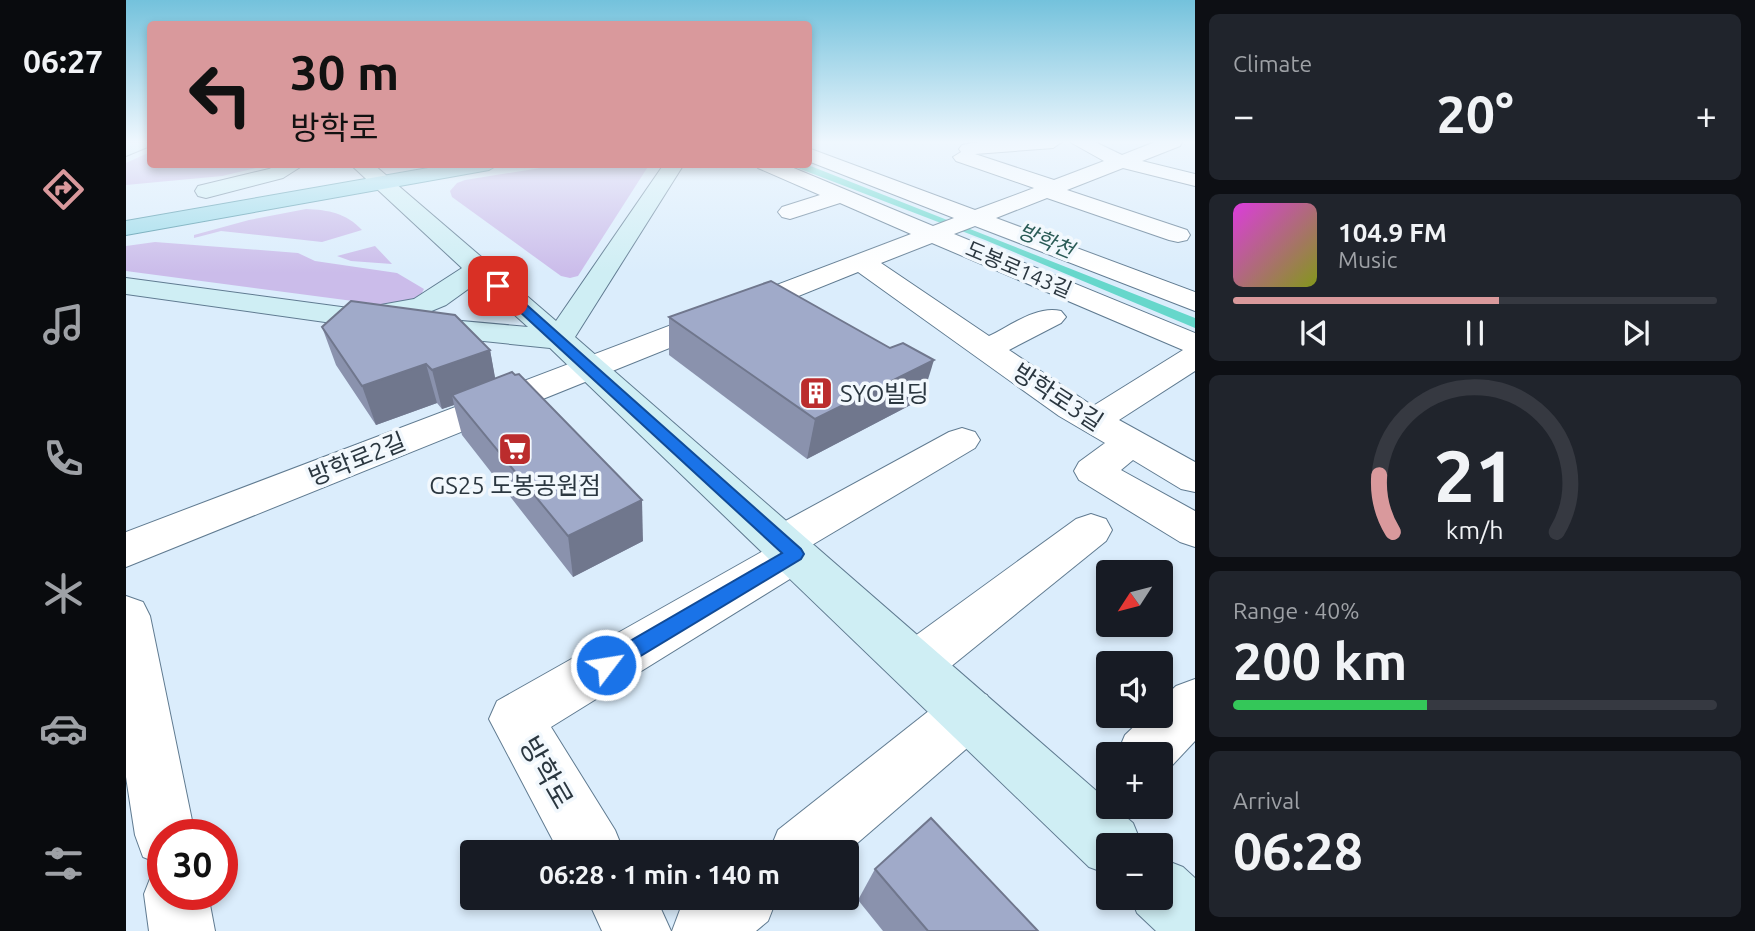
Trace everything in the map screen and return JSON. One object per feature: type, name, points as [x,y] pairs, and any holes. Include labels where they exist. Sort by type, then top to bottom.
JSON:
[{"type":"main road","points":[[206,191],[229,185]]},
{"type":"main road","points":[[179,195],[250,185]]},
{"type":"main road","points":[[126,228],[306,185]]},
{"type":"main road","points":[[388,185],[968,713],[1096,815]]},
{"type":"main road","points":[[574,353],[663,185]]},
{"type":"main road","points":[[126,278],[396,313],[429,305],[478,268]]},
{"type":"main road","points":[[126,286],[482,334],[574,353]]},
{"type":"main road","points":[[1173,902],[1195,922]]},
{"type":"street","name":"도봉로143길","points":[[819,185],[1195,344]]},
{"type":"street","points":[[893,185],[1195,302]]},
{"type":"street","points":[[1044,185],[1178,236]]},
{"type":"street","points":[[574,353],[863,263],[1061,185]]},
{"type":"street","points":[[790,212],[843,195]]},
{"type":"street","name":"방학로3길","points":[[863,263],[1093,421],[1195,479]]},
{"type":"street","name":"방학로3길","points":[[986,350],[1051,317]]},
{"type":"street","name":"방학로2길","points":[[126,550],[574,353]]},
{"type":"street","points":[[1093,421],[1195,357]]},
{"type":"street","name":"방학로","points":[[586,840],[516,719],[962,440]]},
{"type":"street","name":"방학로3길","points":[[1131,443],[1093,471],[1195,531]]},
{"type":"street","points":[[915,665],[1091,530]]},
{"type":"street","points":[[126,616],[162,819]]},
{"type":"street","points":[[1157,742],[1195,703]]},
{"type":"street","points":[[815,840],[968,713]]},
{"type":"street","points":[[179,910],[182,931]]},
{"type":"street","points":[[626,910],[638,931]]},
{"type":"street","points":[[705,931],[730,910]]},
{"type":"shaded area","points":[[455,185],[636,185],[578,276],[570,278],[561,276],[452,197],[450,191]]},
{"type":"shaded area","points":[[843,185],[860,185],[1195,318],[1195,328],[985,240]]},
{"type":"shaded area","points":[[306,209],[337,214],[362,230],[322,242],[221,231],[194,238],[194,235],[249,220]]},
{"type":"shaded area","points":[[155,242],[298,253],[315,261],[397,273],[424,289],[417,302],[391,306],[126,271],[126,246]]},
{"type":"shaded area","points":[[375,246],[392,264],[351,261],[337,256]]},
{"type":"building","points":[[771,281],[890,348],[903,343],[934,360],[815,419],[669,317]]},
{"type":"building","points":[[351,301],[455,315],[490,350],[432,370],[426,364],[362,386],[322,327]]},
{"type":"building","points":[[512,372],[519,374],[642,500],[568,536],[452,395]]},
{"type":"building","points":[[931,818],[1038,931],[928,931],[875,869]]},
{"type":"place","name":"SYO빌딩","points":[[816,393]]},
{"type":"place","name":"GS25 도봉공원점","points":[[515,449]]},
{"type":"route","points":[[498,286],[795,554],[606,665]]},
{"type":"water label","name":"방학천","points":[[1046,240]]}]
